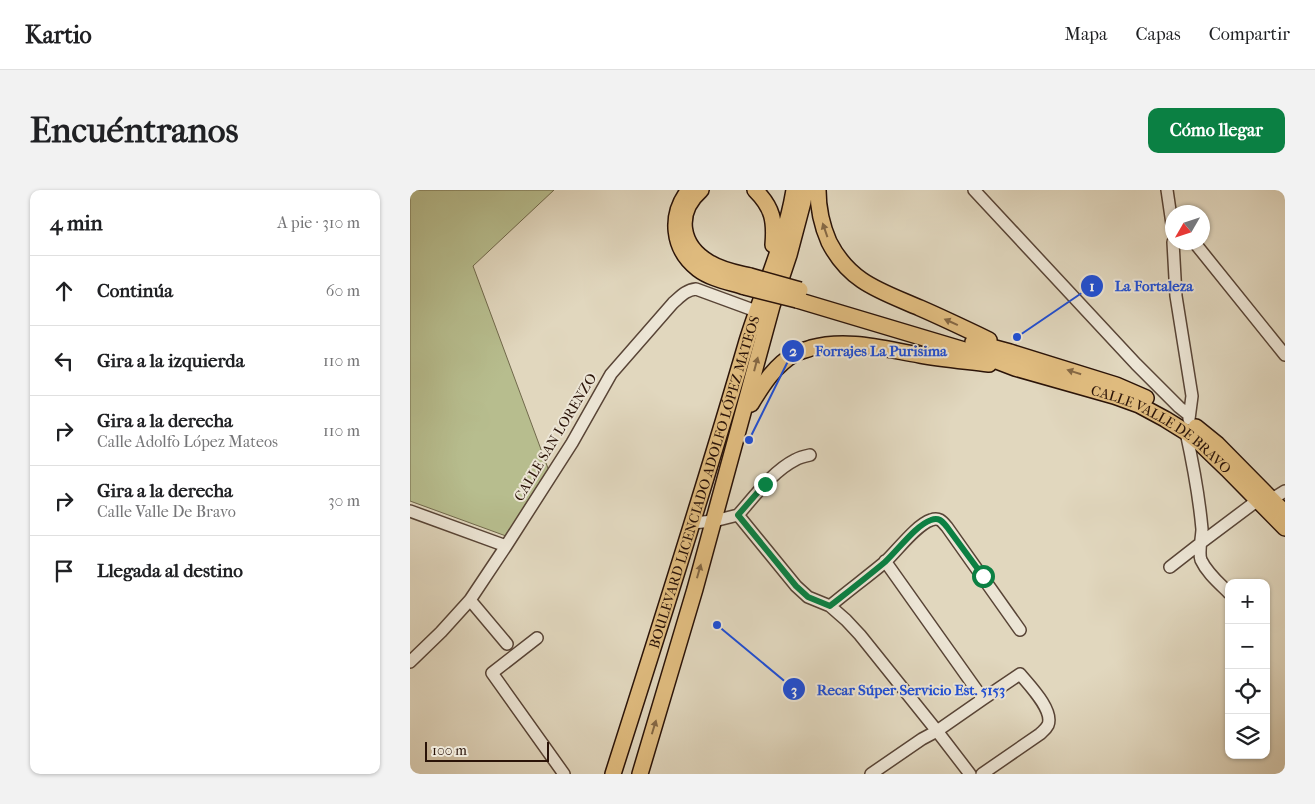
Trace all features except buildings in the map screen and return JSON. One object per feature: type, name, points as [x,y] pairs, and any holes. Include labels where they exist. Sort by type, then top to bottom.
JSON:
[{"type":"main road","points":[[689,190],[678,208],[675,226],[679,246],[698,269],[709,275],[748,282],[799,295],[1010,352]]},
{"type":"main road","points":[[701,190],[688,205],[684,220],[685,234],[692,247],[701,257],[748,282]]},
{"type":"main road","points":[[755,190],[770,209],[774,226],[771,270]]},
{"type":"main road","name":"BOULEVARD LICENCIADO ADOLFO LÓPEZ MATEOS","points":[[613,774],[756,311],[792,203],[794,190]]},
{"type":"main road","name":"BOULEVARD LICENCIADO ADOLFO LÓPEZ MATEOS","points":[[640,774],[714,521],[772,306],[789,255],[805,190]]},
{"type":"main road","points":[[818,190],[820,217],[826,235],[836,255],[847,269],[862,281],[885,293],[964,328],[1010,352]]},
{"type":"main road","points":[[799,295],[1015,368]]},
{"type":"main road","points":[[740,423],[768,376],[797,352],[821,345],[852,344],[872,346],[952,360],[1015,368]]},
{"type":"main road","name":"CALLE VALLE DE BRAVO","points":[[1010,352],[1116,385],[1145,397],[1188,423],[1221,462],[1265,499],[1285,513]]},
{"type":"main road","name":"CALLE VALLE DE BRAVO","points":[[1015,368],[1122,399],[1139,405],[1165,419],[1188,423]]},
{"type":"main road","name":"CALLE VALLE DE BRAVO","points":[[1265,499],[1285,528]]},
{"type":"street","points":[[974,190],[1136,364],[1179,407],[1188,423]]},
{"type":"street","points":[[1167,190],[1169,205]]},
{"type":"street","points":[[1174,250],[1176,296],[1192,396],[1188,423],[1202,529],[1200,556],[1204,566],[1225,589]]},
{"type":"street","points":[[1200,250],[1285,355]]},
{"type":"street","name":"CALLE SAN LORENZO","points":[[410,662],[470,600],[572,443],[611,374],[673,303],[684,293],[696,289],[756,311]]},
{"type":"street","points":[[692,523],[714,521],[738,515],[779,471],[798,458],[810,455]]},
{"type":"street","points":[[1170,567],[1202,542],[1265,499],[1285,491]]},
{"type":"street","points":[[410,510],[506,546]]},
{"type":"street","points":[[738,515],[796,586],[808,597],[830,606],[860,635],[970,774]]},
{"type":"street","points":[[830,606],[886,561],[919,528],[928,521],[938,519],[942,521],[983,576],[1020,630]]},
{"type":"street","points":[[886,561],[983,699]]},
{"type":"street","points":[[470,600],[507,644]]},
{"type":"street","points":[[536,638],[492,673],[564,774]]},
{"type":"street","points":[[871,774],[1020,674],[1042,701],[1048,714],[1048,726],[1040,734],[982,774]]},
{"type":"green space","points":[[410,190],[554,190],[473,266],[549,471],[506,536],[410,501]]},
{"type":"place","name":"La Fortaleza","points":[[1017,337]]},
{"type":"place","name":"Forrajes La Purisima","points":[[749,440]]},
{"type":"place","name":"Recar Súper Servicio Est. 5153","points":[[717,625]]},
{"type":"route","points":[[765,484],[738,515],[796,586],[808,597],[818,602],[830,606],[886,561],[919,528],[934,519],[942,521],[983,576]]}]
